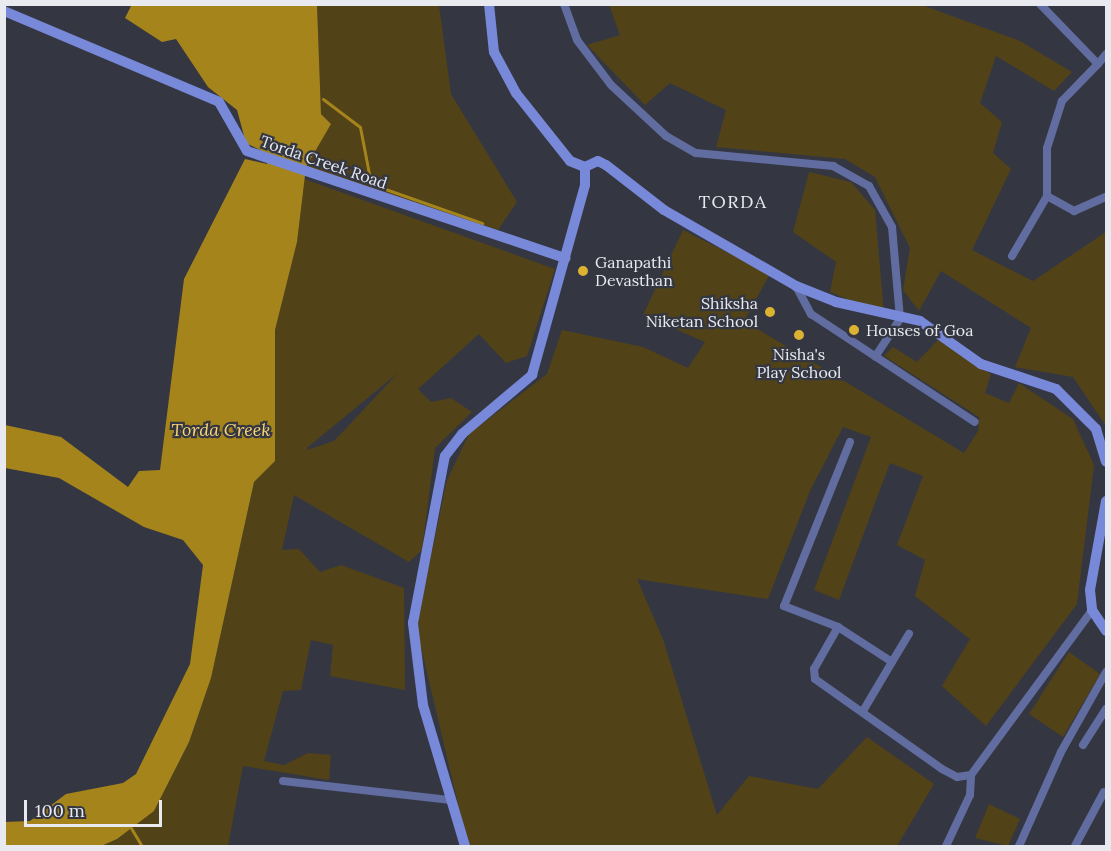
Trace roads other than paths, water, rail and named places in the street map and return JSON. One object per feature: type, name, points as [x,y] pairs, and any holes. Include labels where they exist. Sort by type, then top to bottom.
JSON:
[{"type":"street","points":[[489,4],[495,52],[516,93],[570,161],[585,167],[598,161],[606,165],[664,210],[796,286],[937,329],[981,364],[1056,389],[1095,429],[1107,461]]},
{"type":"street","points":[[564,4],[577,40],[611,85],[696,153],[832,166],[869,186],[892,227],[900,319],[875,357]]},
{"type":"street","points":[[1040,5],[1098,64]]},
{"type":"street","name":"Torda Creek Road","points":[[4,11],[219,102],[242,147],[266,159],[565,258]]},
{"type":"street","points":[[1012,256],[1047,196],[1047,148],[1062,101],[1107,54]]},
{"type":"street","points":[[465,846],[423,705],[413,623],[445,456],[462,434],[532,375],[565,258],[585,167]]},
{"type":"street","points":[[1047,196],[1074,211],[1107,197]]},
{"type":"street","points":[[796,286],[811,314],[975,422]]},
{"type":"street","points":[[850,442],[784,606],[838,627],[892,662]]},
{"type":"street","points":[[1107,501],[1090,590],[1092,610],[1107,631]]},
{"type":"street","points":[[946,846],[970,795],[971,776],[1092,610]]},
{"type":"street","points":[[838,627],[814,669],[815,680],[863,711],[942,769],[957,777],[971,776]]},
{"type":"street","points":[[863,711],[909,634]]},
{"type":"street","points":[[1019,846],[1061,752],[1107,672]]},
{"type":"street","points":[[1083,745],[1107,710]]},
{"type":"street","points":[[284,782],[451,800]]},
{"type":"street","points":[[1076,846],[1104,792]]},
{"type":"water","name":"Torda Creek","points":[[132,4],[317,5],[321,114],[331,124],[306,167],[297,242],[275,330],[275,461],[254,482],[211,678],[189,742],[154,811],[117,839],[101,846],[5,846],[5,822],[30,821],[66,794],[123,783],[136,774],[190,664],[203,565],[183,540],[144,527],[59,478],[5,468],[5,425],[61,437],[128,487],[139,471],[160,470],[184,279],[245,159],[267,164],[270,155],[246,143],[237,110],[208,87],[176,39],[162,42],[125,18]]},
{"type":"waterway","points":[[323,99],[360,127],[371,184],[482,223]]},
{"type":"waterway","points":[[131,828],[142,846]]},
{"type":"place","name":"Ganapathi Devasthan","points":[[583,271]]},
{"type":"place","name":"Shiksha Niketan School","points":[[770,312]]},
{"type":"place","name":"Houses of Goa","points":[[854,330]]},
{"type":"place","name":"Nisha's Play School","points":[[799,335]]},
{"type":"district","name":"TORDA","points":[[733,202]]}]
